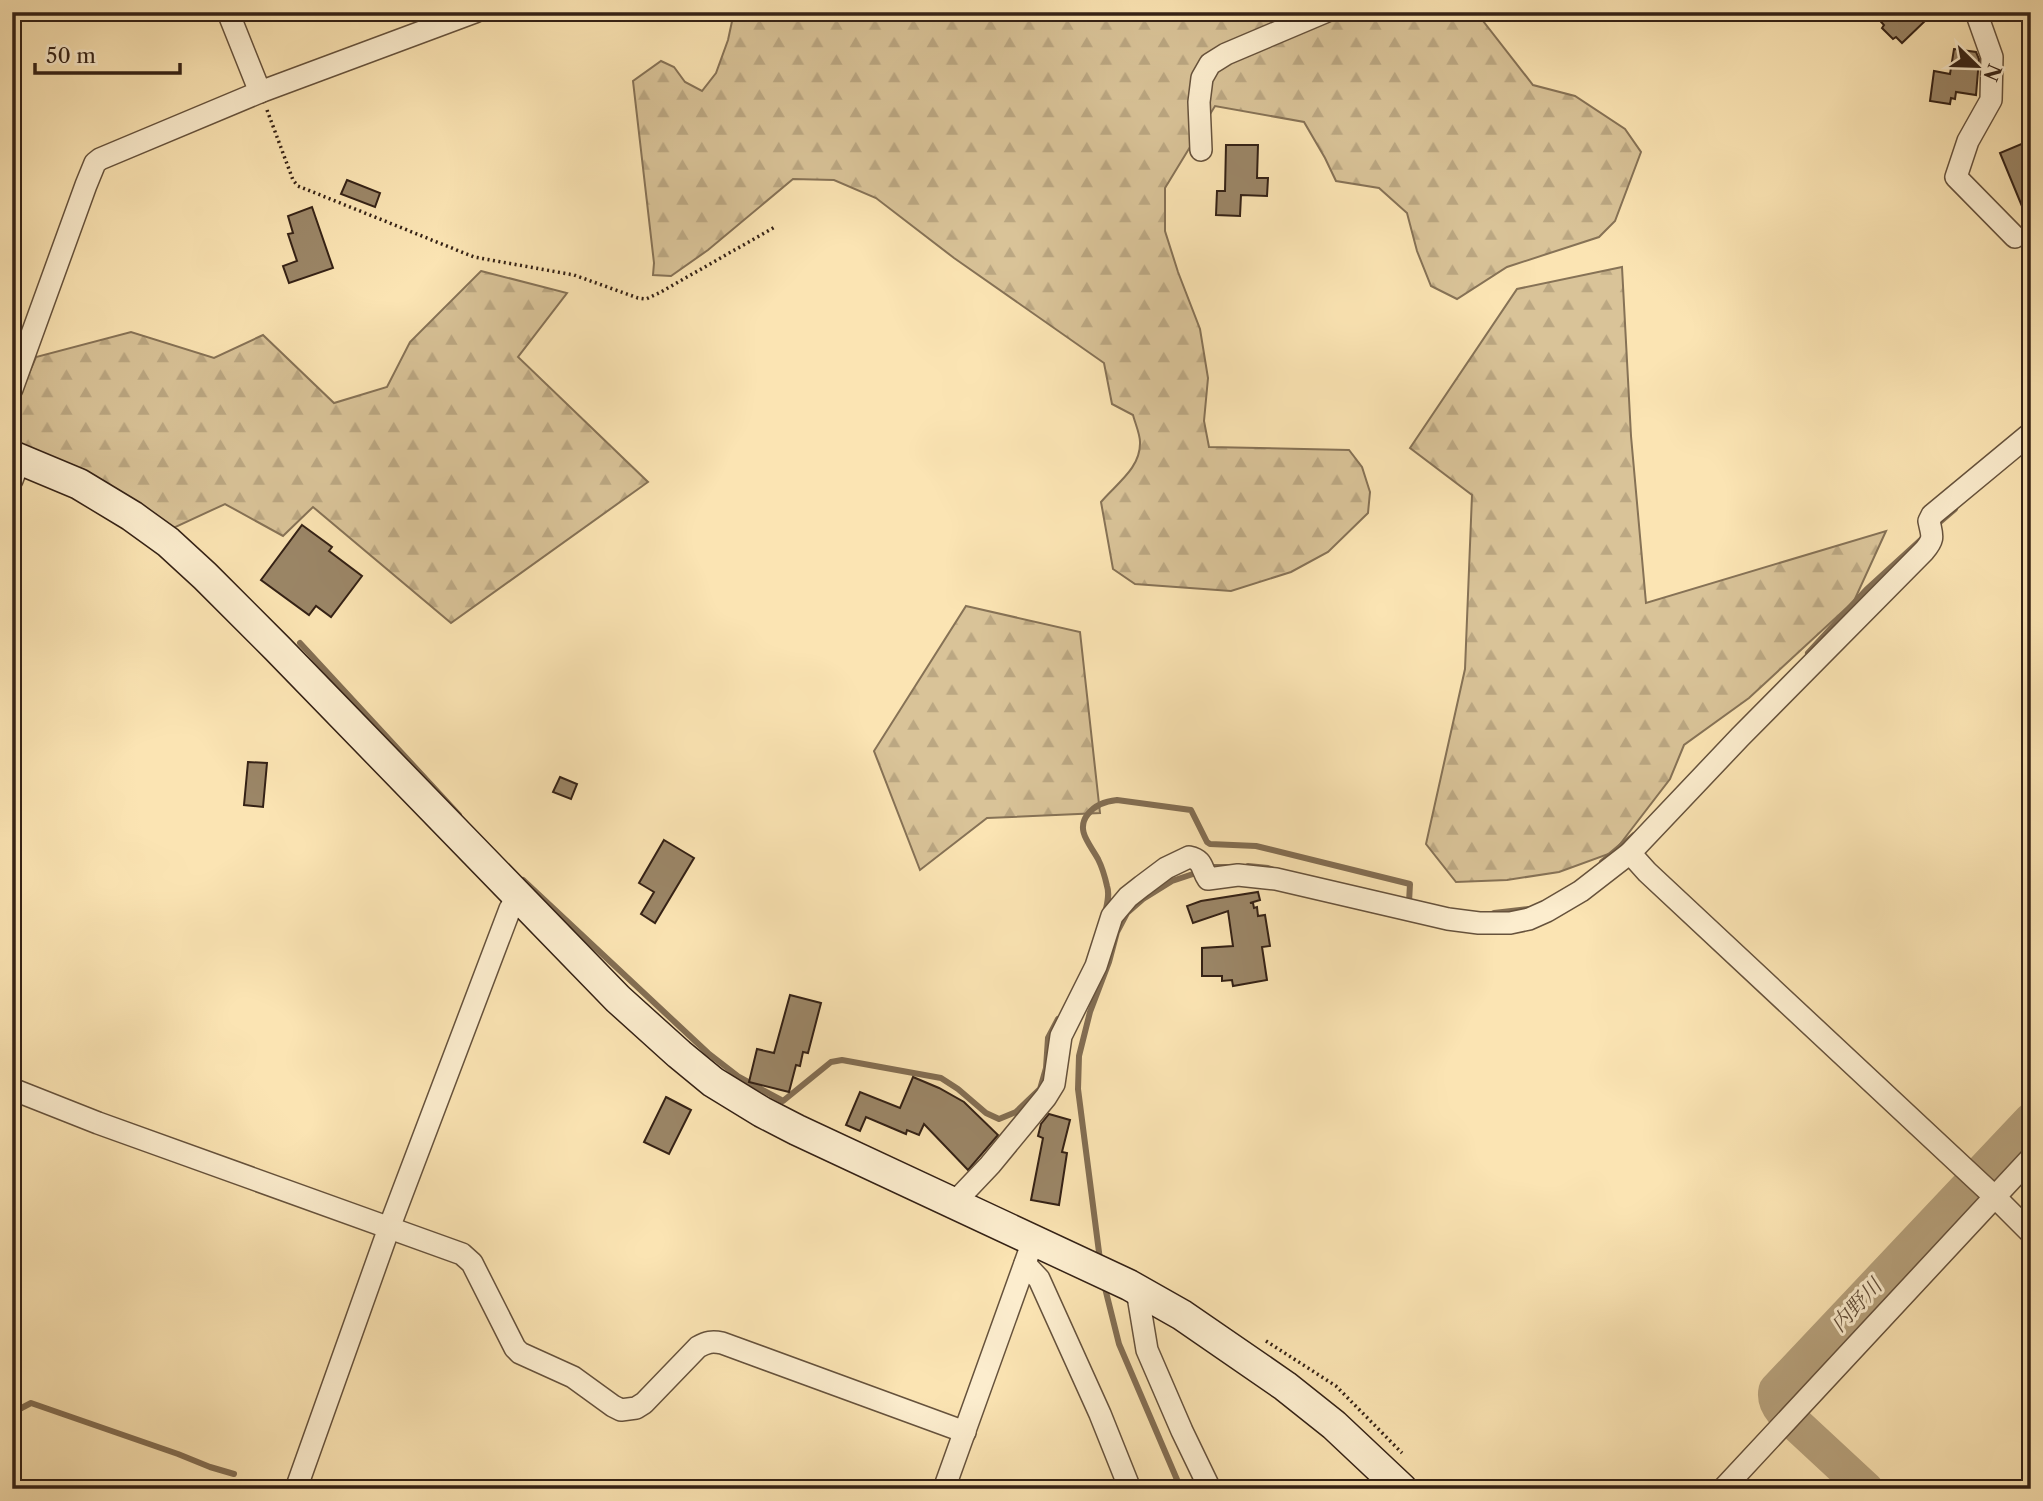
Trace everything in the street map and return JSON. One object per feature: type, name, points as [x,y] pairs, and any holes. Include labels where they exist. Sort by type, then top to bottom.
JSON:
[{"type":"street","points":[[228,12],[260,92]]},
{"type":"street","points":[[12,389],[95,163],[108,154],[260,92],[475,12]]},
{"type":"street","points":[[1201,150],[1199,102],[1202,78],[1210,64],[1226,54],[1325,12]]},
{"type":"street","points":[[1976,12],[1992,57],[1991,100],[1968,141],[1956,177],[2015,237]]},
{"type":"street","points":[[954,1203],[990,1165],[1046,1097],[1054,1084],[1061,1036],[1096,966],[1112,916],[1135,892],[1166,868],[1189,857],[1203,864],[1208,879],[1238,875],[1276,879],[1448,919],[1479,923],[1519,921],[1547,911],[1581,891],[1630,853],[1924,551],[1933,536],[1929,521],[1932,515],[2031,433]]},
{"type":"street","points":[[15,465],[79,484],[132,516],[168,542],[277,648],[618,999],[713,1082],[797,1130],[954,1203],[1029,1252],[1137,1290],[1206,1331],[1285,1386],[1334,1425],[1402,1489]]},
{"type":"street","points":[[1630,853],[2031,1233]]},
{"type":"street","points":[[296,1489],[388,1227],[510,909],[518,896]]},
{"type":"street","points":[[12,1089],[98,1124],[455,1250],[468,1258],[515,1348],[529,1358],[573,1377],[621,1410],[636,1408],[644,1403],[698,1347],[713,1342],[965,1432]]},
{"type":"street","points":[[1723,1489],[2031,1158]]},
{"type":"street","points":[[944,1489],[1029,1252]]},
{"type":"street","points":[[1029,1252],[1033,1270],[1100,1414],[1130,1489]]},
{"type":"street","points":[[1137,1290],[1147,1350],[1210,1489]]},
{"type":"path","points":[[260,92],[293,180],[298,186],[474,257],[574,275],[629,296],[646,299],[775,227]]},
{"type":"green space","points":[[734,12],[1476,12],[1533,85],[1575,96],[1625,129],[1641,152],[1615,221],[1599,237],[1507,267],[1457,299],[1431,286],[1417,251],[1407,213],[1379,188],[1336,181],[1304,122],[1215,106],[1165,188],[1165,231],[1200,329],[1208,378],[1204,421],[1209,447],[1349,450],[1362,467],[1370,492],[1368,513],[1328,552],[1291,572],[1231,591],[1135,584],[1113,569],[1101,502],[1132,468],[1139,451],[1140,439],[1133,415],[1112,404],[1104,363],[954,258],[876,198],[834,180],[793,179],[708,250],[671,276],[653,275],[654,263],[633,81],[661,61],[674,67],[685,82],[702,91],[716,73],[728,40]]},
{"type":"green space","points":[[1622,267],[1631,436],[1646,603],[1886,531],[1854,601],[1749,698],[1684,745],[1670,779],[1614,852],[1559,872],[1507,880],[1456,882],[1426,844],[1465,669],[1472,495],[1410,448],[1517,289]]},
{"type":"green space","points":[[481,271],[567,293],[518,357],[648,482],[451,623],[313,507],[283,536],[225,504],[167,531],[12,450],[12,413],[36,357],[131,332],[214,358],[263,335],[334,403],[387,387],[410,342]]},
{"type":"green space","points":[[966,606],[1080,632],[1100,813],[987,818],[920,870],[874,751]]},
{"type":"building","points":[[1872,12],[1917,12],[1925,21],[1902,43],[1896,37],[1893,39],[1882,28],[1884,25]]},
{"type":"building","points":[[1954,49],[1976,52],[1979,59],[1976,95],[1956,92],[1955,99],[1951,98],[1950,104],[1930,101],[1934,71],[1950,74]]},
{"type":"building","points":[[2031,140],[2031,228],[2000,153]]},
{"type":"building","points":[[1226,145],[1258,145],[1257,178],[1268,178],[1267,196],[1241,195],[1240,216],[1216,215],[1217,191],[1225,191]]},
{"type":"building","points":[[347,180],[380,193],[375,207],[341,194]]},
{"type":"building","points":[[312,207],[333,268],[289,283],[283,266],[297,261],[288,234],[293,233],[288,216]]},
{"type":"building","points":[[302,525],[332,547],[329,551],[362,576],[331,617],[316,606],[309,615],[261,580]]},
{"type":"building","points":[[248,762],[267,763],[263,807],[244,805]]},
{"type":"building","points":[[560,777],[577,784],[571,799],[553,792]]},
{"type":"building","points":[[664,840],[694,858],[655,923],[641,914],[654,892],[639,883]]},
{"type":"building","points":[[1258,892],[1260,900],[1250,903],[1253,903],[1254,908],[1257,907],[1258,916],[1265,915],[1270,946],[1262,947],[1267,980],[1233,986],[1232,980],[1222,981],[1222,976],[1202,976],[1202,948],[1233,946],[1228,911],[1193,923],[1187,906],[1201,901]]},
{"type":"building","points":[[790,995],[821,1003],[808,1053],[803,1052],[800,1066],[796,1065],[789,1092],[749,1082],[757,1049],[774,1053]]},
{"type":"building","points":[[913,1077],[964,1102],[998,1135],[968,1170],[924,1124],[919,1135],[907,1130],[906,1134],[866,1117],[860,1131],[846,1125],[860,1092],[900,1108]]},
{"type":"building","points":[[666,1097],[691,1110],[669,1154],[644,1142]]},
{"type":"building","points":[[1049,1114],[1070,1120],[1062,1152],[1067,1153],[1059,1205],[1031,1200],[1043,1138],[1038,1136],[1041,1124]]},
{"type":"waterway","points":[[1934,527],[1955,509]]},
{"type":"waterway","points":[[1808,653],[1866,590],[1924,537]]},
{"type":"waterway","points":[[300,643],[459,815]]},
{"type":"waterway","points":[[1105,913],[1108,889],[1099,862],[1085,837],[1083,826],[1084,820],[1094,808],[1117,800],[1191,810],[1210,844],[1256,846],[1410,884],[1409,902]]},
{"type":"waterway","points":[[1602,862],[1634,835]]},
{"type":"waterway","points":[[1248,866],[1274,870]]},
{"type":"waterway","points":[[1100,1260],[1078,1089],[1079,1056],[1090,1012],[1117,932],[1127,913],[1143,899],[1172,881],[1214,867],[1230,867]]},
{"type":"waterway","points":[[523,880],[708,1053],[739,1077],[783,1101],[831,1062],[842,1060],[941,1078],[986,1113],[999,1119],[1016,1112],[1040,1089],[1046,1068],[1048,1038],[1058,1019]]},
{"type":"waterway","points":[[1494,913],[1529,909]]},
{"type":"waterway","name":"内野川","points":[[1866,1489],[1783,1412],[1776,1402],[1776,1390],[2031,1120]]},
{"type":"waterway","points":[[1104,1284],[1119,1344],[1181,1489]]},
{"type":"waterway","points":[[12,1413],[31,1403],[234,1474]]}]
